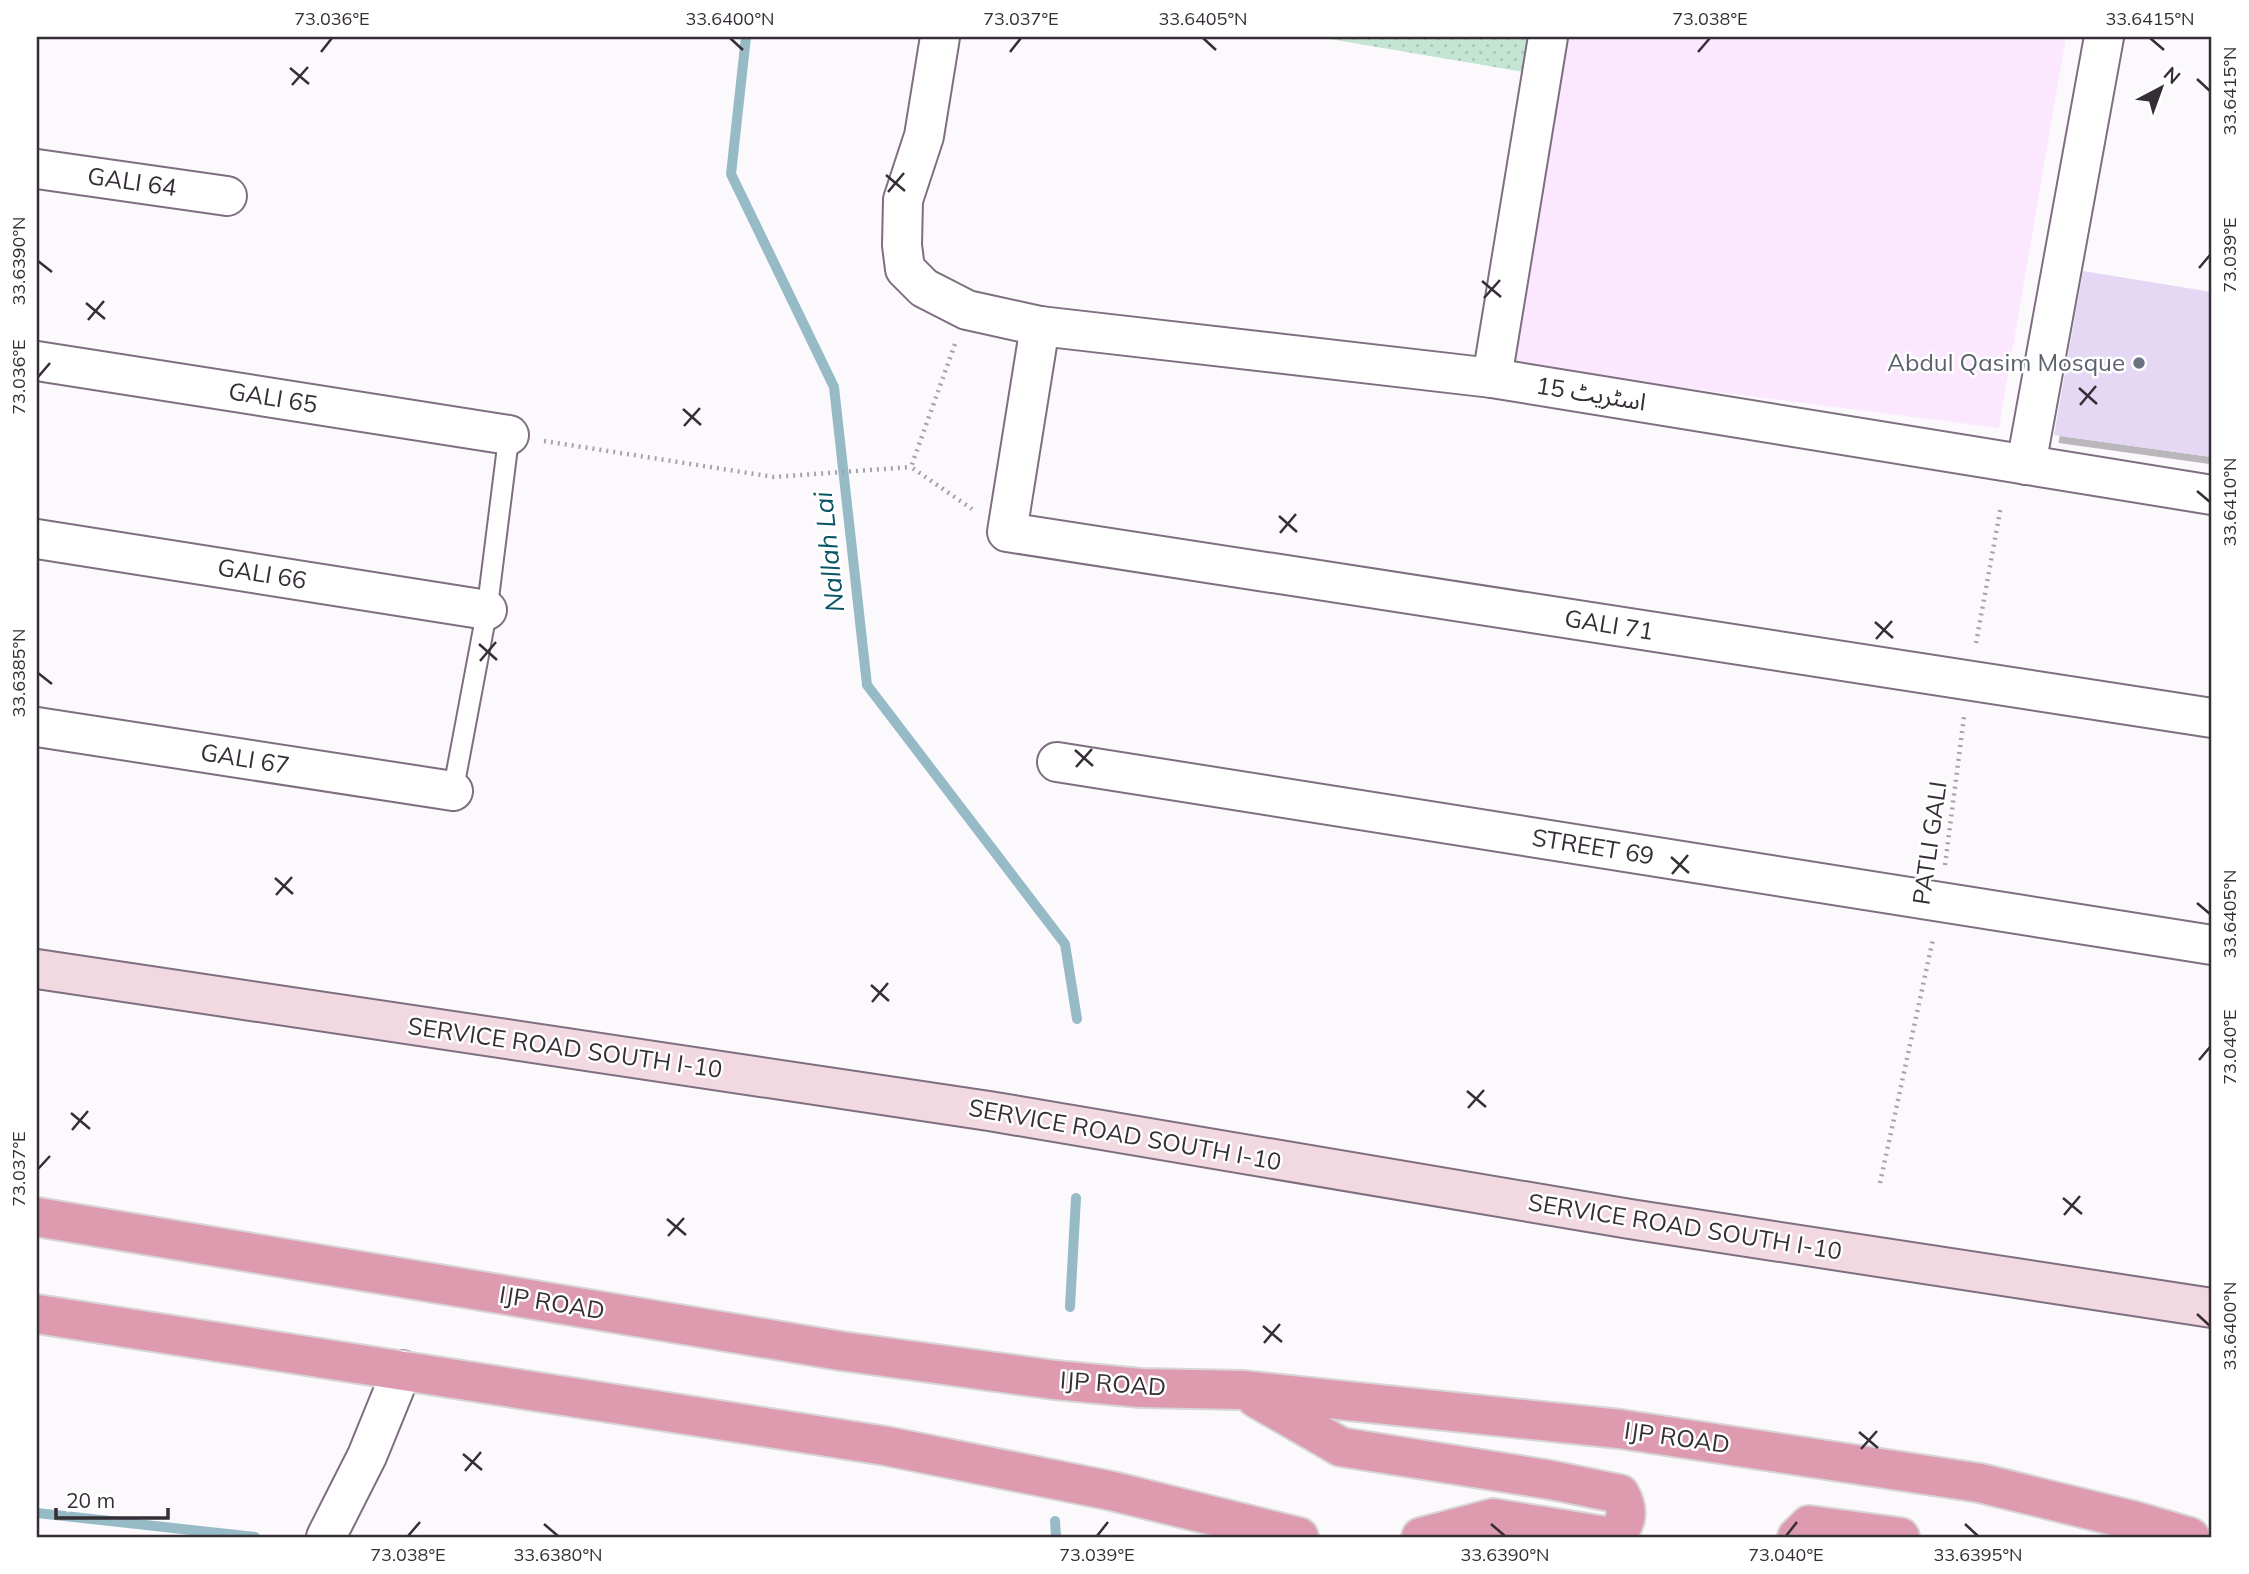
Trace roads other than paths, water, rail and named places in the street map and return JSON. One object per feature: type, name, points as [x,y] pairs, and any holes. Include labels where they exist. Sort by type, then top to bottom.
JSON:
[{"type":"highway","name":"IJP ROAD","points":[[37,1217],[841,1351],[1055,1380],[1141,1388],[1242,1390],[1620,1429],[1980,1482],[2190,1537]]},
{"type":"highway","points":[[37,1314],[886,1446],[1112,1490],[1299,1537]]},
{"type":"highway","points":[[1242,1390],[1341,1447],[1551,1480],[1619,1494],[1625,1502],[1627,1512],[1620,1530],[1612,1536],[1493,1518],[1421,1537]]},
{"type":"highway","points":[[1797,1537],[1809,1525],[1900,1537]]},
{"type":"main road","name":"SERVICE ROAD SOUTH I-10","points":[[37,970],[989,1111],[1630,1219],[2212,1308]]},
{"type":"street","name":"اسٹریٹ 15","points":[[940,37],[924,136],[903,200],[902,245],[905,269],[924,288],[967,310],[1040,326],[1492,378],[2212,495]]},
{"type":"street","points":[[1492,378],[1548,37]]},
{"type":"street","points":[[2026,465],[2104,37]]},
{"type":"street","name":"GALI 64","points":[[37,169],[227,196]]},
{"type":"street","name":"GALI 71","points":[[1040,326],[1007,532],[2212,718]]},
{"type":"street","name":"GALI 65","points":[[37,361],[509,435]]},
{"type":"street","name":"GALI 66","points":[[37,539],[487,610]]},
{"type":"street","name":"GALI 67","points":[[37,727],[453,791]]},
{"type":"street","name":"STREET 69","points":[[1057,762],[2212,945]]},
{"type":"street","points":[[326,1537],[367,1455],[402,1370]]},
{"type":"lane","points":[[453,791],[487,610],[509,435]]},
{"type":"waterway","name":"Nallah Lai","points":[[746,37],[731,174],[834,387],[867,685],[1065,944],[1077,1019]]},
{"type":"waterway","name":"Nallah Lai","points":[[1070,1307],[1076,1198]]},
{"type":"waterway","points":[[37,1513],[255,1537]]},
{"type":"waterway","name":"Nallah Lai","points":[[1055,1521],[1056,1537]]},
{"type":"place","name":"Abdul Qasim Mosque","points":[[2139,363]]}]
